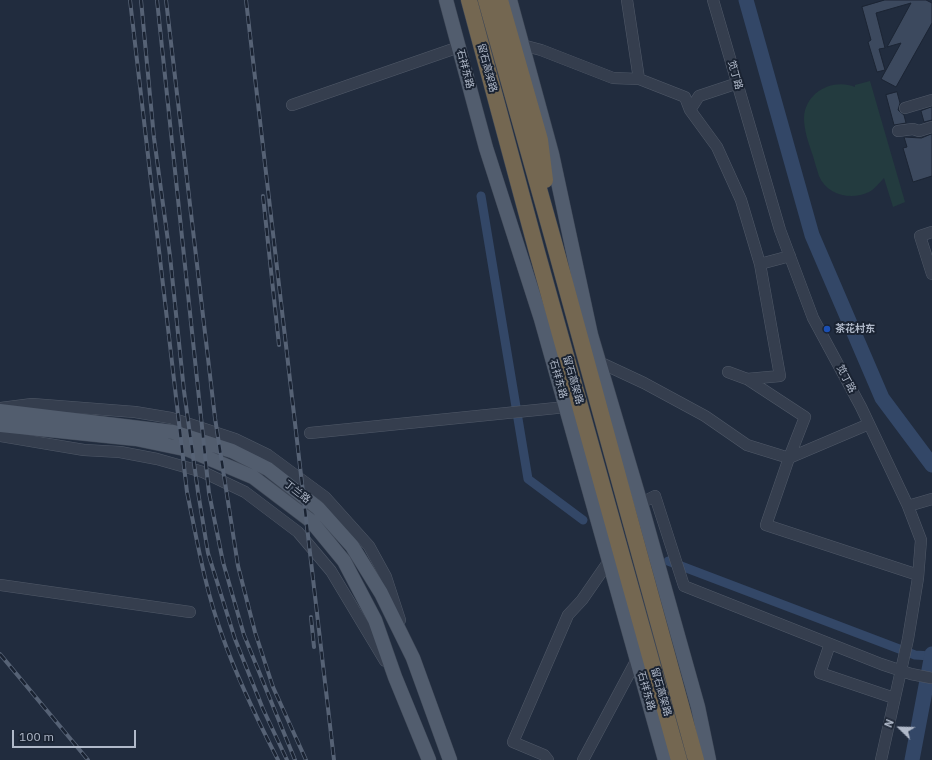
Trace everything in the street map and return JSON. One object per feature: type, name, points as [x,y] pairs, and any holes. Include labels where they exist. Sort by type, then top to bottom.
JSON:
[{"type":"highway","points":[[457,0],[515,206],[537,252]]},
{"type":"highway","name":"留石高架路","points":[[469,0],[537,252],[572,403],[679,760]]},
{"type":"highway","name":"留石高架路","points":[[486,0],[554,239],[595,394],[696,760]]},
{"type":"highway","points":[[500,0],[540,140],[554,239]]},
{"type":"main road","name":"石祥东路","points":[[446,0],[486,148],[541,319],[572,403],[609,561],[665,760]]},
{"type":"main road","points":[[510,0],[552,154],[591,335],[698,707],[709,760]]},
{"type":"main road","name":"丁兰路","points":[[0,411],[173,432],[232,450],[268,469],[318,508],[352,546],[381,593],[413,658],[450,760]]},
{"type":"main road","name":"丁兰路","points":[[0,425],[136,438],[189,450],[253,477],[311,521],[344,561],[374,620],[394,677],[429,760]]},
{"type":"street","points":[[626,0],[639,79]]},
{"type":"street","name":"笕丁路","points":[[713,0],[780,230],[813,318],[869,424],[908,506],[920,540],[918,575],[908,639],[903,658],[906,672],[894,698],[881,760]]},
{"type":"street","points":[[522,45],[541,50],[613,78],[639,79],[685,97],[690,110],[717,147],[741,200],[760,264],[780,376],[747,379]]},
{"type":"street","points":[[292,105],[459,47]]},
{"type":"street","points":[[690,110],[699,96],[738,84]]},
{"type":"street","points":[[905,108],[932,100]]},
{"type":"street","points":[[898,131],[913,129],[919,131],[932,127]]},
{"type":"street","points":[[932,232],[920,236],[932,274]]},
{"type":"street","points":[[760,264],[790,256]]},
{"type":"street","points":[[599,362],[644,383],[704,416],[747,445],[789,458],[869,424]]},
{"type":"street","points":[[728,372],[747,379],[805,417],[766,525],[918,575]]},
{"type":"street","points":[[310,433],[535,410],[572,403]]},
{"type":"street","points":[[0,408],[32,404],[135,412],[171,418],[235,438],[268,455],[325,497],[369,546],[386,577],[413,658]]},
{"type":"street","points":[[0,436],[84,450],[120,452],[157,459],[203,472],[246,492],[298,532],[331,571],[394,677]]},
{"type":"street","points":[[640,503],[655,496],[684,586],[830,644],[906,672],[932,678]]},
{"type":"street","points":[[908,506],[932,499]]},
{"type":"street","points":[[548,760],[544,755],[513,742],[568,615],[582,600],[609,561]]},
{"type":"street","points":[[0,585],[190,612]]},
{"type":"street","points":[[830,644],[820,673],[894,698]]},
{"type":"street","points":[[583,760],[637,659]]},
{"type":"green space","points":[[870,81],[905,202],[893,207],[884,178],[875,188],[862,195],[847,196],[834,192],[828,188],[819,176],[805,128],[804,118],[806,109],[809,101],[815,94],[829,86],[838,84],[855,87],[855,85]]},
{"type":"building","points":[[885,0],[926,0],[932,3],[932,23],[896,87],[881,79],[901,43],[887,47],[911,3],[876,13],[885,48],[879,49],[885,70],[877,72],[868,42],[871,40],[862,7]]},
{"type":"building","points":[[897,92],[900,103],[898,110],[904,115],[906,123],[894,125],[886,95]]},
{"type":"building","points":[[932,107],[932,120],[924,122],[921,111]]},
{"type":"building","points":[[932,134],[932,176],[913,182],[903,148],[907,147],[904,137],[921,138]]},
{"type":"waterway","points":[[746,0],[812,235],[882,398],[932,465]]},
{"type":"waterway","points":[[481,196],[528,479],[583,520]]},
{"type":"waterway","points":[[668,561],[915,655],[931,656]]},
{"type":"waterway","points":[[912,760],[932,654]]},
{"type":"railway","points":[[130,0],[187,492],[202,564],[216,618],[241,683],[278,760]]},
{"type":"railway","points":[[141,0],[154,138],[170,256],[184,391],[208,553],[235,639],[263,709],[287,760]]},
{"type":"railway","points":[[157,0],[209,493],[223,562],[244,635],[295,760]]},
{"type":"railway","points":[[166,0],[215,418],[238,566],[255,632],[273,687],[306,760]]},
{"type":"railway","points":[[246,0],[334,760]]},
{"type":"railway","points":[[263,196],[279,345]]},
{"type":"railway","points":[[311,617],[314,647]]},
{"type":"railway","points":[[0,654],[88,760]]},
{"type":"place","name":"茶花村东","points":[[827,329]]}]
